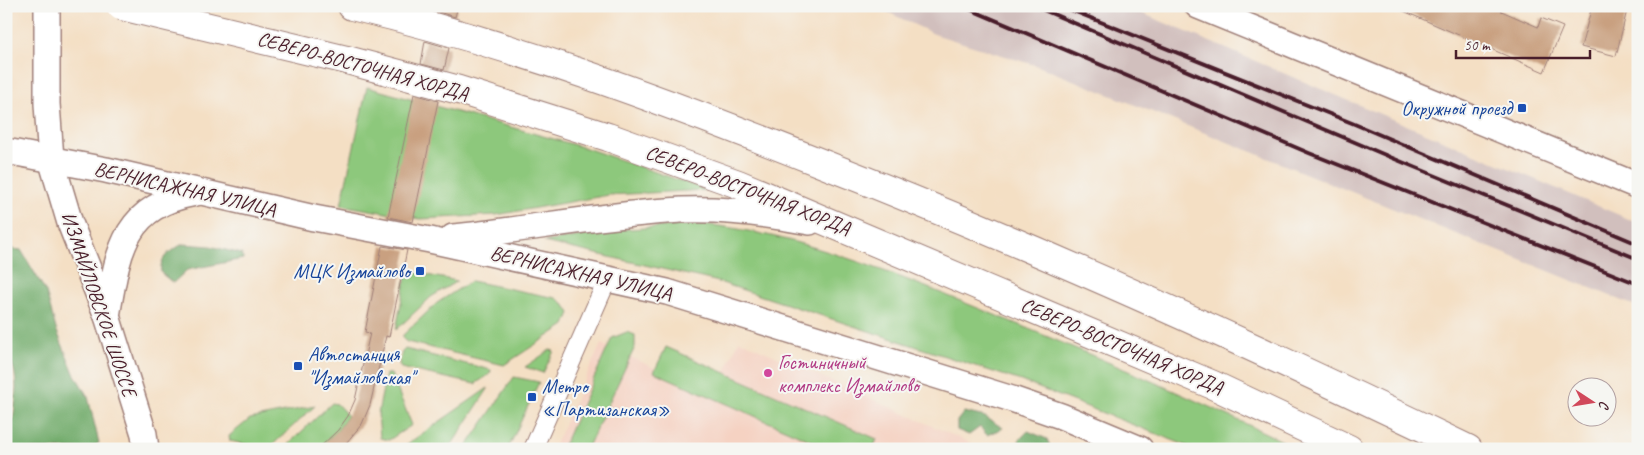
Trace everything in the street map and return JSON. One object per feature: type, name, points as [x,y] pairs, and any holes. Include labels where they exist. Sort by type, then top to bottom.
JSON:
[{"type":"main road","name":"ИЗМАЙЛОВСКОЕ ШОССЕ","points":[[47,6],[47,104],[51,160],[70,223],[107,316],[146,449]]},
{"type":"main road","name":"СЕВЕРО-ВОСТОЧНАЯ ХОРДА","points":[[121,6],[347,60],[459,90],[608,137],[738,184],[851,230],[1213,385],[1349,449]]},
{"type":"main road","points":[[1198,6],[1638,186]]},
{"type":"main road","points":[[356,7],[472,38],[620,86],[916,200],[1234,338],[1468,449]]},
{"type":"main road","name":"ВЕРНИСАЖНАЯ УЛИЦА","points":[[6,151],[314,218],[430,240],[608,278],[721,307],[1012,399],[1061,416],[1140,449]]},
{"type":"main road","points":[[107,316],[116,261],[135,224],[156,205],[174,196],[199,192]]},
{"type":"main road","points":[[430,240],[669,210],[726,210],[775,215],[851,230]]},
{"type":"street","points":[[533,449],[608,278]]},
{"type":"shaded area","points":[[875,6],[1125,6],[1638,223],[1638,307],[1038,66],[934,34]]},
{"type":"shaded area","name":"Гостиничный комплекс Измайлово","points":[[739,340],[984,449],[553,449],[601,344],[715,395]]},
{"type":"green space","points":[[367,87],[586,148],[707,190],[609,195],[496,215],[420,219],[341,205]]},
{"type":"green space","points":[[701,224],[772,236],[882,270],[1104,360],[1299,449],[1195,449],[1021,381],[719,282],[544,242],[615,230]]},
{"type":"green space","points":[[183,244],[210,246],[242,254],[243,259],[187,270],[173,283],[161,273],[162,263],[166,255]]},
{"type":"green space","points":[[12,249],[21,250],[46,292],[56,329],[74,373],[88,397],[99,443],[90,449],[6,449],[13,421],[16,391],[14,371],[6,354],[6,253]]},
{"type":"green space","points":[[407,271],[457,281],[431,297],[396,330]]},
{"type":"green space","points":[[471,281],[556,298],[564,304],[570,313],[565,325],[504,365],[407,342],[403,339],[403,335],[437,303]]},
{"type":"green space","points":[[627,332],[635,335],[635,347],[587,449],[562,449],[612,338]]},
{"type":"green space","points":[[666,347],[877,439],[873,449],[830,449],[654,372]]},
{"type":"green space","points":[[405,349],[491,370],[490,374],[475,384],[401,368],[399,364],[402,352]]},
{"type":"green space","points":[[550,350],[554,351],[543,373],[525,367]]},
{"type":"green space","points":[[386,374],[391,374],[412,425],[389,440],[380,438],[378,413]]},
{"type":"green space","points":[[514,377],[539,382],[508,449],[465,449]]},
{"type":"green space","points":[[488,388],[449,449],[400,449]]},
{"type":"green space","points":[[332,403],[337,404],[348,416],[338,430],[318,449],[283,449]]},
{"type":"green space","points":[[315,406],[268,449],[230,441],[229,436],[250,419]]},
{"type":"green space","points":[[964,412],[985,417],[1003,428],[987,435],[980,427],[969,435],[957,430],[957,421]]},
{"type":"green space","points":[[1028,431],[1047,439],[1051,449],[1021,449],[1019,440]]},
{"type":"building","points":[[433,6],[458,6],[455,17],[432,10]]},
{"type":"building","points":[[1392,6],[1490,6],[1538,27],[1541,18],[1563,27],[1544,72]]},
{"type":"building","points":[[1592,6],[1628,6],[1616,56],[1581,47]]},
{"type":"building","points":[[425,41],[449,48],[444,70],[421,64]]},
{"type":"building","points":[[414,94],[438,101],[413,222],[388,217]]},
{"type":"building","points":[[382,246],[407,250],[389,337],[386,336],[370,405],[362,424],[341,449],[318,449],[338,430],[348,416],[355,400],[370,333],[365,332]]},
{"type":"railway","points":[[962,6],[1309,153],[1638,284]]},
{"type":"railway","points":[[1034,6],[1390,157],[1638,259]]},
{"type":"railway","points":[[1061,6],[1352,123],[1638,244]]},
{"type":"place","name":"Окружной проезд","points":[[1522,108]]},
{"type":"place","name":"МЦК Измайлово","points":[[420,271]]},
{"type":"place","name":"Автостанция \"Измайловская\"","points":[[298,366]]},
{"type":"place","name":"Гостиничный комплекс Измайлово","points":[[768,373]]},
{"type":"place","name":"Метро «Партизанская»","points":[[532,397]]}]
